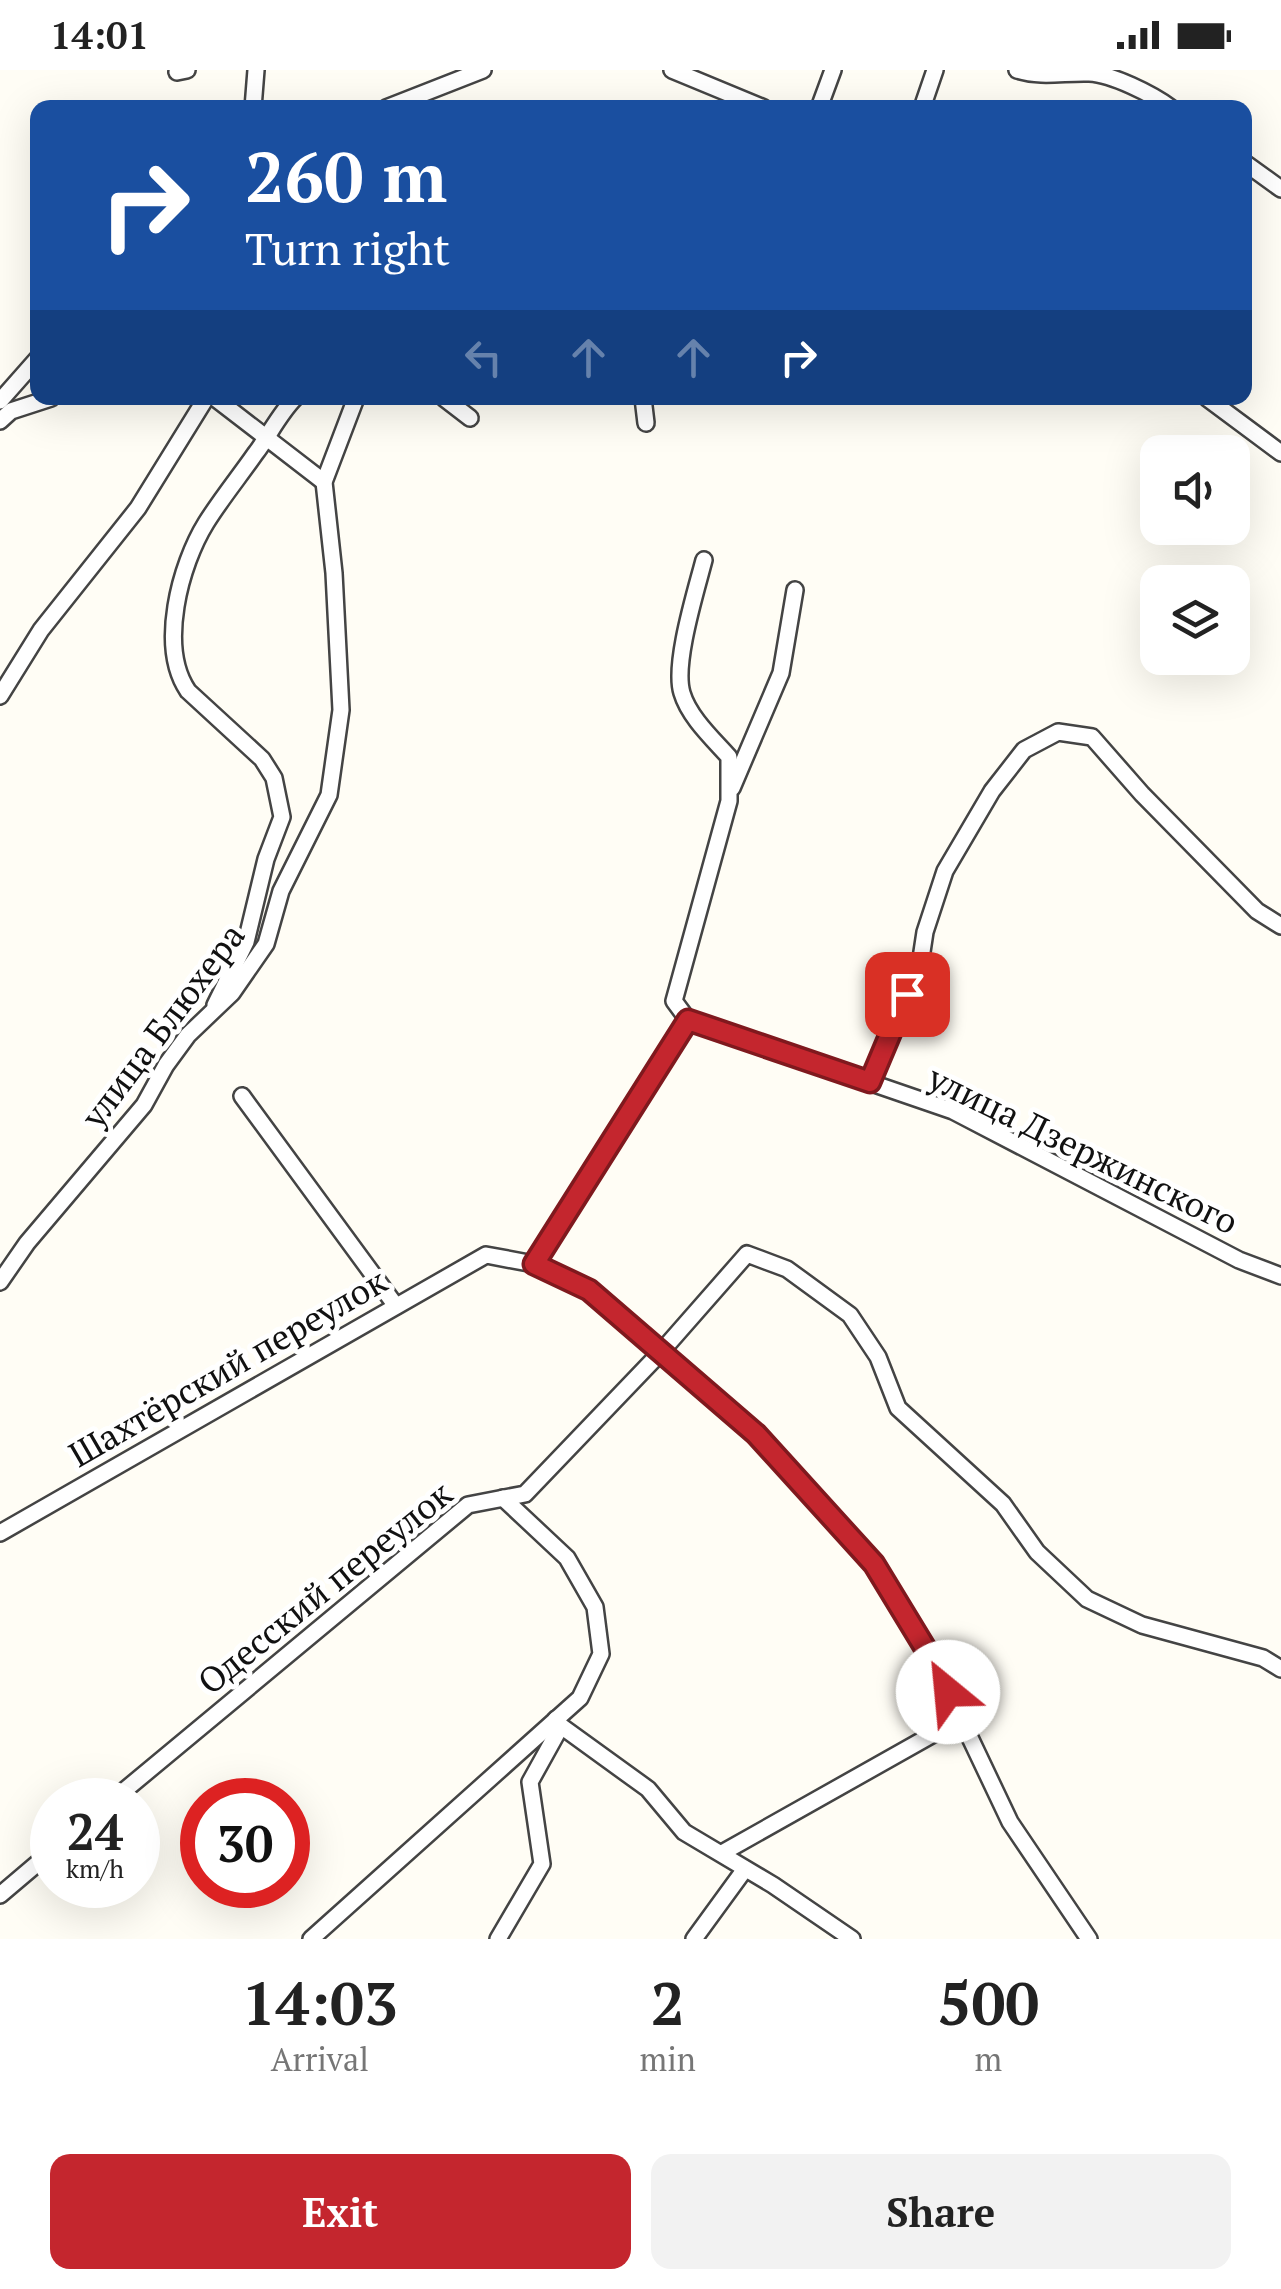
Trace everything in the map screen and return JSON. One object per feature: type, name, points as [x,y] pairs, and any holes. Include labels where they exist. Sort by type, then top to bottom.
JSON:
[{"type":"street","points":[[254,100],[256,70]]},
{"type":"street","points":[[406,100],[482,70]]},
{"type":"street","points":[[672,70],[745,100]]},
{"type":"street","points":[[822,100],[833,70]]},
{"type":"street","points":[[925,100],[935,70]]},
{"type":"street","points":[[1017,70],[1036,76],[1094,73],[1159,100]]},
{"type":"street","points":[[1252,168],[1281,190]]},
{"type":"street","points":[[0,401],[30,367]]},
{"type":"street","points":[[0,420],[11,411],[30,405]]},
{"type":"street","points":[[0,696],[41,630],[138,508],[202,405]]},
{"type":"street","points":[[223,405],[324,482],[353,405]]},
{"type":"street","points":[[211,1013],[246,942],[266,859],[282,817],[274,778],[262,760],[178,677],[174,615],[204,526],[290,405]]},
{"type":"street","points":[[453,405],[470,418]]},
{"type":"street","points":[[643,405],[646,423]]},
{"type":"street","points":[[1216,405],[1281,453]]},
{"type":"street","name":"улица Блюхера","points":[[0,1282],[27,1243],[144,1106],[166,1064],[188,1034],[232,994],[266,944],[281,891],[329,795],[341,710],[334,573],[324,482]]},
{"type":"street","points":[[704,560],[680,670],[682,694],[702,726],[729,756],[729,796]]},
{"type":"street","points":[[795,590],[780,673],[729,796],[674,1001],[688,1020],[534,1264],[589,1290],[756,1434],[874,1564],[936,1666],[1010,1822],[1089,1939]]},
{"type":"street","points":[[870,1082],[920,965],[945,871],[992,791],[1024,750],[1058,732],[1092,737],[1257,911],[1281,926]]},
{"type":"street","name":"улица Дзержинского","points":[[688,1020],[953,1111],[1238,1260],[1281,1276]]},
{"type":"street","points":[[242,1096],[396,1306]]},
{"type":"street","name":"Одесский переулок","points":[[139,1778],[468,1505],[525,1494],[662,1352],[747,1254],[787,1269],[850,1315],[878,1357],[898,1408],[1003,1504],[1036,1552],[1088,1599],[1142,1625],[1262,1658],[1281,1669]]},
{"type":"street","name":"Шахтёрский переулок","points":[[0,1533],[486,1255],[534,1264]]},
{"type":"street","points":[[310,1939],[558,1722],[580,1698],[601,1654],[595,1608],[568,1558],[503,1498]]},
{"type":"street","points":[[722,1853],[960,1719]]},
{"type":"street","points":[[558,1722],[648,1789],[684,1832],[852,1939]]},
{"type":"street","points":[[498,1939],[542,1864],[530,1782],[558,1722]]},
{"type":"street","points":[[694,1939],[745,1868]]},
{"type":"street","points":[[0,1894],[30,1869]]},
{"type":"route","points":[[907,994],[870,1082],[688,1020],[534,1264],[589,1290],[756,1434],[874,1564],[948,1692]]}]
